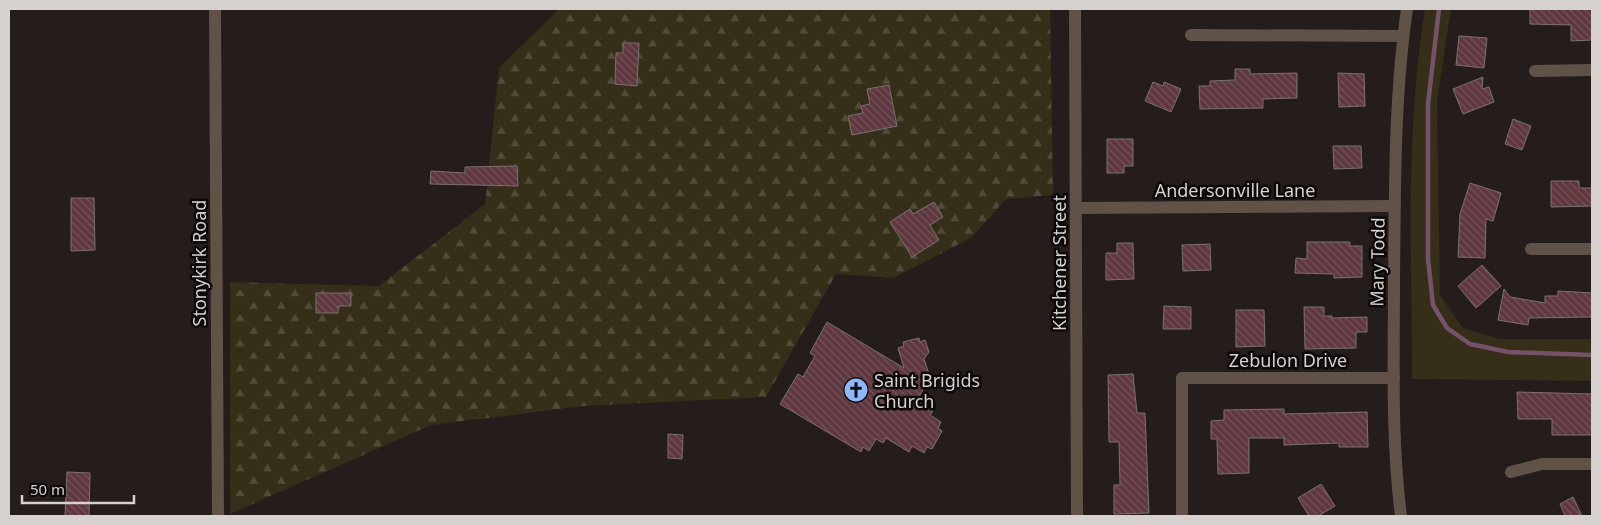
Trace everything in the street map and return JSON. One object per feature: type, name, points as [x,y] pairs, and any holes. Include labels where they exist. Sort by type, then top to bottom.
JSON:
[{"type":"street","name":"Stonykirk Road","points":[[215,9],[218,516]]},
{"type":"street","name":"Kitchener Street","points":[[1075,9],[1077,516]]},
{"type":"street","name":"Mary Todd","points":[[1401,516],[1394,463],[1395,206],[1398,89],[1407,9]]},
{"type":"street","points":[[1191,35],[1403,36]]},
{"type":"street","points":[[1535,70],[1592,70]]},
{"type":"street","name":"Andersonville Lane","points":[[1076,208],[1395,206]]},
{"type":"street","points":[[1531,249],[1592,249]]},
{"type":"street","name":"Zebulon Drive","points":[[1182,516],[1182,378],[1394,378]]},
{"type":"street","points":[[1512,472],[1542,464],[1592,464]]},
{"type":"green space","points":[[559,9],[1050,9],[1053,195],[1006,199],[971,238],[893,278],[836,274],[766,397],[583,406],[431,425],[230,514],[230,282],[379,286],[485,204],[499,68]],"holes":[[[623,43],[639,43],[637,86],[615,84],[616,53],[623,53]],[[889,85],[897,126],[852,135],[848,116],[863,113],[862,106],[870,104],[868,89]],[[351,293],[351,306],[338,306],[338,313],[316,313],[316,294]]]},
{"type":"green space","points":[[1425,9],[1451,9],[1437,101],[1440,295],[1463,328],[1499,339],[1592,339],[1592,381],[1412,379],[1412,147],[1419,55]]},
{"type":"building","points":[[1530,9],[1592,9],[1592,40],[1571,41],[1571,25],[1530,24]]},
{"type":"building","points":[[1459,36],[1487,38],[1484,68],[1456,65]]},
{"type":"building","points":[[623,43],[639,43],[637,86],[615,84],[616,53],[623,53]]},
{"type":"building","points":[[1235,69],[1250,69],[1250,74],[1297,73],[1297,98],[1263,99],[1263,108],[1200,109],[1199,86],[1210,86],[1210,81],[1235,80]]},
{"type":"building","points":[[1338,73],[1364,74],[1365,106],[1339,107]]},
{"type":"building","points":[[1483,77],[1482,89],[1489,87],[1494,102],[1463,114],[1453,89]]},
{"type":"building","points":[[1153,82],[1163,86],[1164,82],[1181,89],[1171,112],[1145,101]]},
{"type":"building","points":[[889,85],[897,126],[852,135],[848,116],[863,113],[861,106],[870,104],[867,89]]},
{"type":"building","points":[[1513,119],[1531,126],[1522,150],[1505,144]]},
{"type":"building","points":[[1107,139],[1133,139],[1133,166],[1124,166],[1124,173],[1107,173]]},
{"type":"building","points":[[1333,146],[1361,146],[1362,168],[1334,169]]},
{"type":"building","points":[[517,166],[518,186],[430,184],[431,171],[465,173],[465,167]]},
{"type":"building","points":[[1551,181],[1579,181],[1579,188],[1592,188],[1592,206],[1551,207]]},
{"type":"building","points":[[1470,183],[1501,193],[1493,221],[1486,219],[1485,258],[1458,257],[1460,214]]},
{"type":"building","points":[[71,198],[94,198],[95,250],[71,251]]},
{"type":"building","points":[[934,202],[943,217],[930,225],[939,240],[912,257],[890,222],[910,209],[913,214]]},
{"type":"building","points":[[1307,242],[1350,242],[1350,246],[1362,246],[1362,277],[1334,278],[1334,274],[1295,273],[1296,258],[1307,259]]},
{"type":"building","points":[[1117,243],[1133,243],[1134,279],[1106,280],[1106,253],[1117,253]]},
{"type":"building","points":[[1210,244],[1211,270],[1183,271],[1182,245]]},
{"type":"building","points":[[1482,265],[1501,286],[1476,308],[1458,286]]},
{"type":"building","points":[[1504,289],[1510,297],[1545,303],[1545,296],[1558,296],[1558,291],[1592,293],[1592,317],[1529,318],[1528,325],[1498,320]]},
{"type":"building","points":[[316,293],[351,293],[351,306],[338,306],[338,313],[316,313]]},
{"type":"building","points":[[1164,306],[1191,307],[1191,329],[1163,329]]},
{"type":"building","points":[[1304,307],[1324,307],[1324,316],[1332,316],[1332,318],[1367,317],[1367,332],[1356,332],[1356,348],[1305,349]]},
{"type":"building","points":[[1236,310],[1264,310],[1265,346],[1236,347]]},
{"type":"building","name":"Saint Brigids Church","points":[[827,322],[904,368],[898,348],[904,346],[903,342],[919,338],[920,342],[925,340],[929,352],[924,359],[930,377],[916,402],[933,411],[930,415],[941,422],[938,428],[942,431],[932,449],[927,447],[924,453],[912,446],[909,452],[886,438],[883,443],[876,439],[869,451],[863,447],[861,452],[780,404],[798,374],[803,377],[815,356],[810,353]]},
{"type":"building","points":[[1133,374],[1137,413],[1145,413],[1149,513],[1114,514],[1114,485],[1120,485],[1119,442],[1109,442],[1108,375]]},
{"type":"building","points":[[1517,392],[1592,394],[1592,435],[1552,435],[1552,419],[1518,419]]},
{"type":"building","points":[[1284,409],[1284,414],[1367,412],[1368,447],[1339,447],[1339,443],[1284,445],[1284,438],[1249,438],[1249,473],[1218,474],[1217,439],[1211,439],[1211,421],[1224,420],[1224,410]]},
{"type":"building","points":[[668,434],[683,435],[682,459],[668,458]]},
{"type":"building","points":[[67,472],[90,473],[89,516],[65,516]]},
{"type":"building","points":[[1321,484],[1335,506],[1318,516],[1309,516],[1298,498]]},
{"type":"building","points":[[1573,497],[1582,516],[1565,516],[1560,504]]},
{"type":"waterway","points":[[1439,9],[1428,104],[1428,259],[1433,305],[1447,328],[1470,344],[1508,352],[1592,355]]},
{"type":"place","name":"Saint Brigids Church","points":[[856,390]]}]
